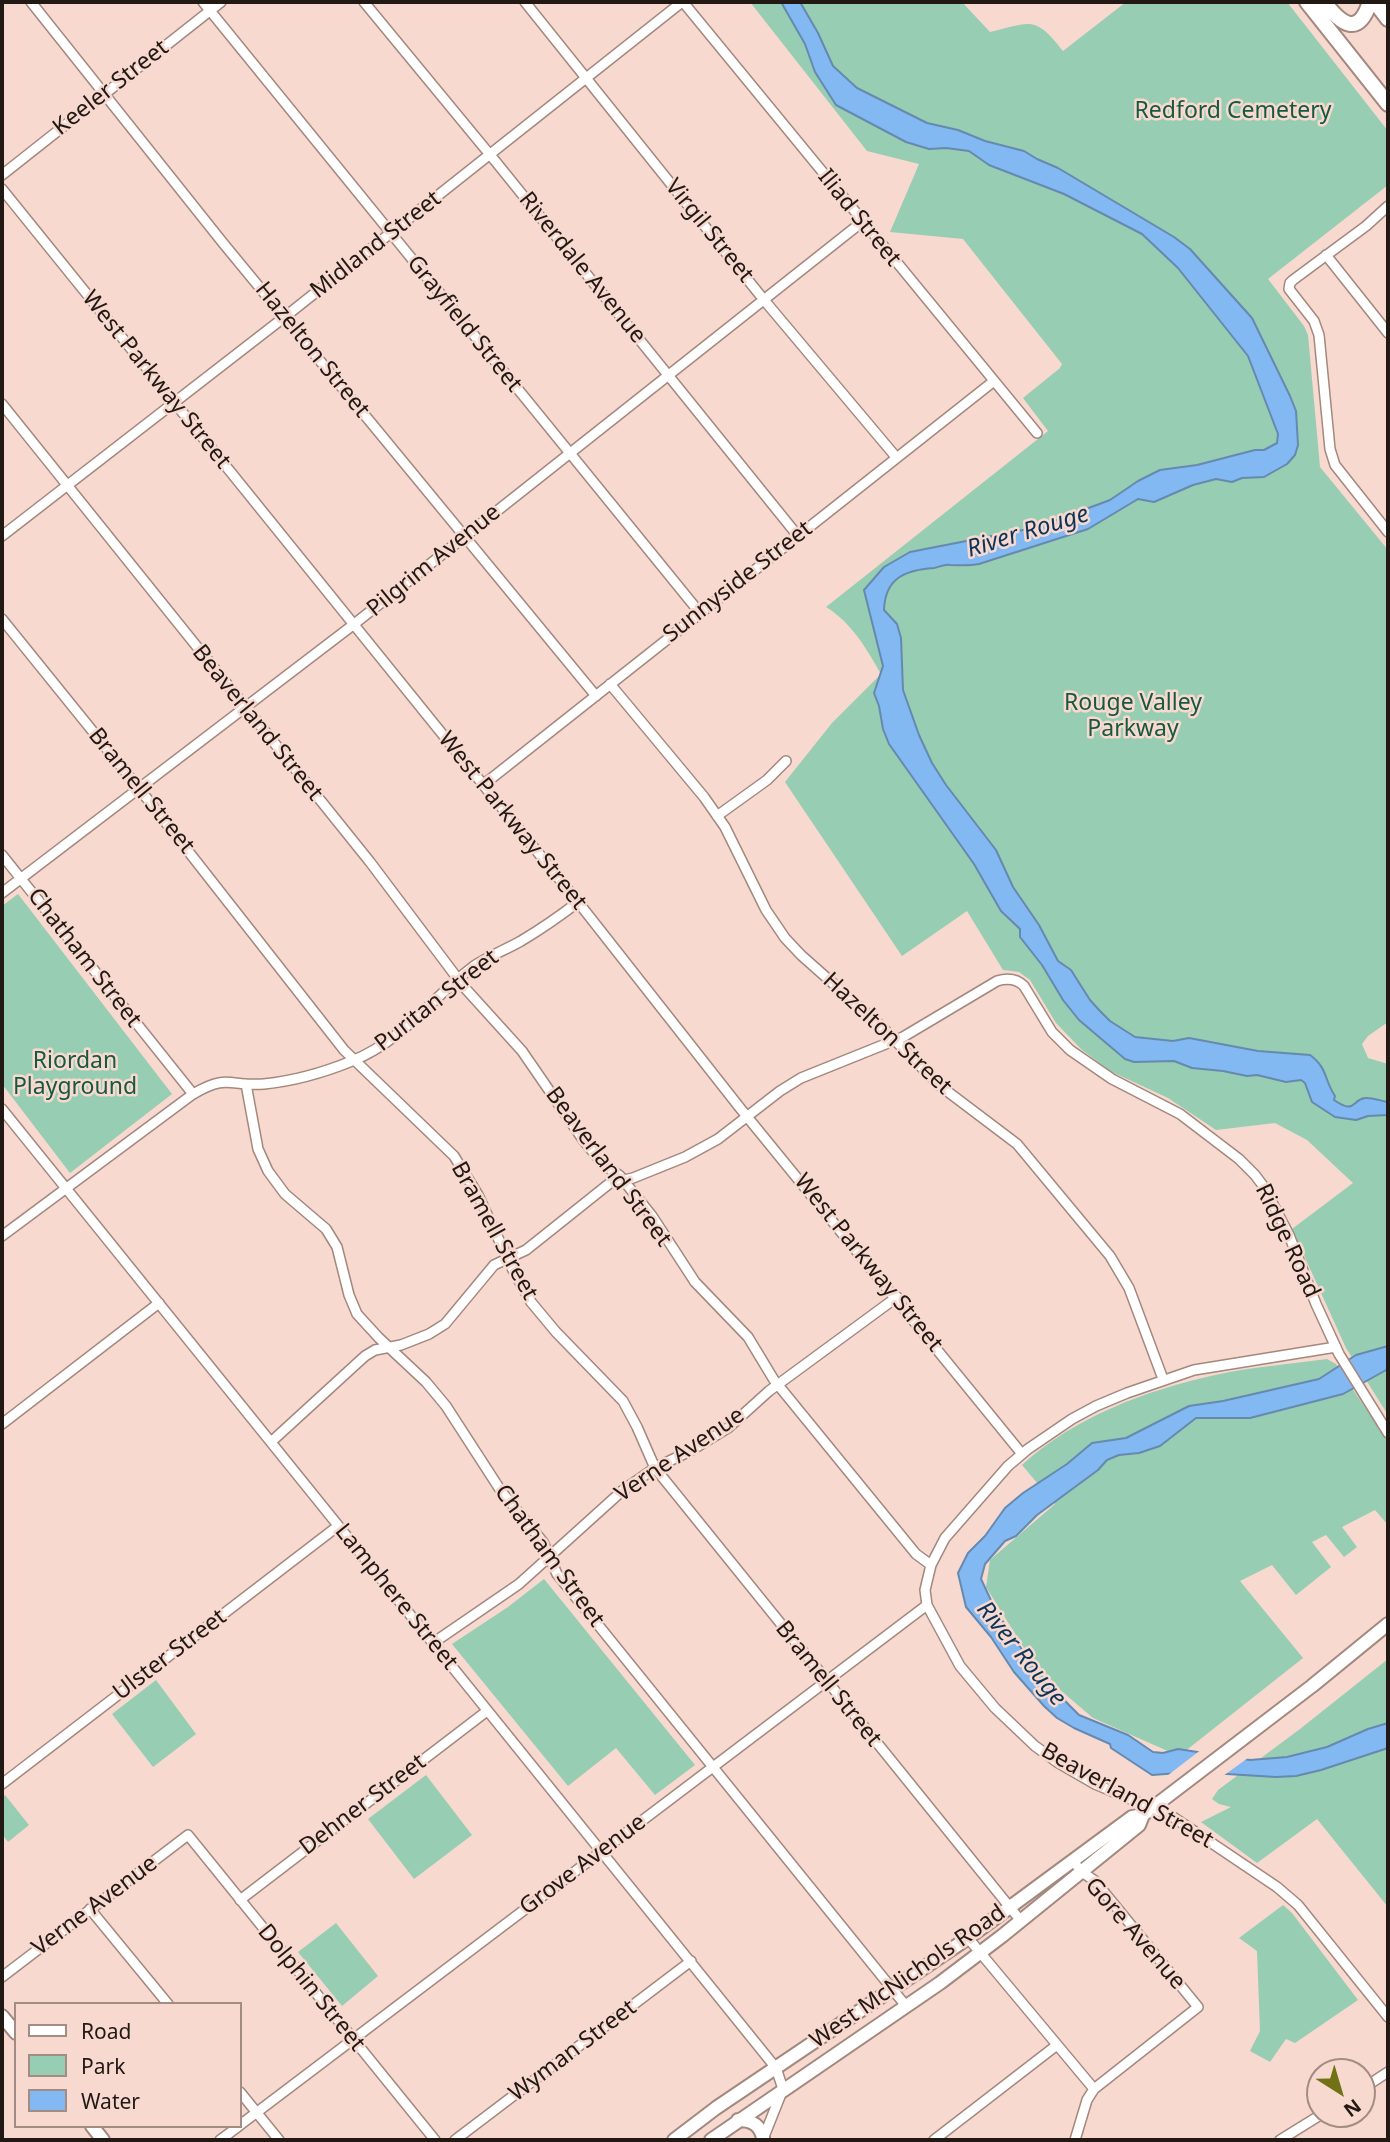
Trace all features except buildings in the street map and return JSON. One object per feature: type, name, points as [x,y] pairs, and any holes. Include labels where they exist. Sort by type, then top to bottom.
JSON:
[{"type":"main road","points":[[1307,2],[1388,104]]},
{"type":"main road","points":[[1324,2],[1340,22],[1348,25],[1365,16],[1372,2],[1388,19]]},
{"type":"main road","name":"West McNichols Road","points":[[674,2140],[690,2135],[716,2108],[894,1990],[1132,1817],[1152,1808],[1388,1624]]},
{"type":"main road","name":"West McNichols Road","points":[[711,2140],[980,1953],[1139,1825],[1152,1808]]},
{"type":"main road","points":[[2,2016],[14,2031]]},
{"type":"main road","points":[[716,2108],[734,2123],[753,2122],[762,2139]]},
{"type":"street","name":"Hazelton Street","points":[[31,2],[541,632],[596,696]]},
{"type":"street","name":"Grayfield Street","points":[[203,2],[700,613]]},
{"type":"street","name":"Keeler Street","points":[[2,175],[221,2]]},
{"type":"street","name":"Riverdale Avenue","points":[[364,2],[491,154],[797,536]]},
{"type":"street","name":"Virgil Street","points":[[525,2],[764,300],[896,457]]},
{"type":"street","name":"Midland Street","points":[[2,536],[285,317],[683,2]]},
{"type":"street","name":"Iliad Street","points":[[683,2],[1037,433]]},
{"type":"street","name":"West Parkway Street","points":[[2,189],[578,902],[747,1117],[897,1297],[1022,1454]]},
{"type":"street","points":[[1388,206],[1366,226],[1290,283],[1291,293],[1314,321],[1318,335],[1332,458],[1388,532]]},
{"type":"street","name":"Pilgrim Avenue","points":[[2,893],[354,625],[862,222]]},
{"type":"street","points":[[1326,255],[1388,333]]},
{"type":"street","name":"Sunnyside Street","points":[[483,785],[995,381]]},
{"type":"street","name":"Beaverland Street","points":[[2,404],[370,862],[458,979],[522,1051],[584,1141],[652,1216],[695,1282],[748,1337],[778,1385],[916,1553],[930,1566]]},
{"type":"street","name":"Bramell Street","points":[[2,619],[353,1060],[454,1156],[478,1195],[531,1302],[556,1332],[623,1401],[655,1468],[1021,1921]]},
{"type":"street","name":"Hazelton Street","points":[[610,684],[718,816],[741,856],[766,911],[785,938],[939,1085],[1017,1143],[1110,1256],[1129,1288],[1163,1379]]},
{"type":"street","points":[[718,816],[767,780],[786,761]]},
{"type":"street","name":"Chatham Street","points":[[2,855],[192,1094]]},
{"type":"street","name":"Puritan Street","points":[[2,1236],[192,1094],[220,1081],[246,1084],[286,1080],[353,1060],[398,1035],[481,961],[541,929],[578,902]]},
{"type":"street","name":"Ridge Road","points":[[895,1041],[997,981],[1018,981],[1028,991],[1032,1003],[1052,1032],[1070,1050],[1112,1079],[1180,1114],[1255,1175],[1289,1235],[1338,1351],[1388,1433]]},
{"type":"street","points":[[271,1441],[365,1356],[375,1350],[390,1348],[429,1334],[445,1324],[494,1265],[526,1250],[610,1183],[653,1171],[685,1157],[718,1139],[801,1078],[895,1041]]},
{"type":"street","name":"Chatham Street","points":[[246,1084],[258,1149],[268,1171],[285,1194],[326,1229],[337,1247],[349,1295],[357,1314],[426,1381],[446,1406],[501,1491],[543,1542],[557,1574],[906,2006]]},
{"type":"street","name":"Lamphere Street","points":[[2,1109],[691,1961],[776,2068],[783,2089]]},
{"type":"street","name":"Verne Avenue","points":[[433,1643],[519,1584],[622,1491],[655,1468],[692,1450],[728,1427],[778,1385],[897,1297]]},
{"type":"street","points":[[2,1424],[159,1303]]},
{"type":"street","points":[[927,1605],[925,1590],[930,1566],[945,1538],[1008,1466],[1055,1430],[1096,1406],[1163,1379],[1213,1367],[1338,1351]]},
{"type":"street","name":"Ulster Street","points":[[2,1784],[338,1526]]},
{"type":"street","name":"Beaverland Street","points":[[927,1605],[960,1666],[995,1708],[1035,1745],[1057,1762],[1087,1779],[1173,1817],[1278,1887],[1298,1905],[1388,2017]]},
{"type":"street","name":"Grove Avenue","points":[[242,2124],[927,1605]]},
{"type":"street","name":"Dehner Street","points":[[240,1900],[487,1711]]},
{"type":"street","name":"Verne Avenue","points":[[2,1977],[188,1835]]},
{"type":"street","name":"Dolphin Street","points":[[188,1835],[435,2140]]},
{"type":"street","name":"Gore Avenue","points":[[1073,1861],[1095,1881],[1198,2007],[1094,2089]]},
{"type":"street","points":[[90,1909],[165,2002]]},
{"type":"street","points":[[968,1938],[1094,2089],[1084,2109],[1075,2140]]},
{"type":"street","name":"Wyman Street","points":[[455,2140],[691,1961]]},
{"type":"street","points":[[933,2140],[1056,2045]]},
{"type":"street","points":[[762,2139],[783,2089]]},
{"type":"street","points":[[242,2094],[279,2140]]},
{"type":"street","points":[[1280,2140],[1306,2124]]},
{"type":"street","name":"Grove Avenue","points":[[220,2140],[236,2128]]},
{"type":"green space","name":"Rouge Valley Parkway","points":[[750,2],[962,2],[990,32],[1031,24],[1046,31],[1063,51],[1126,2],[1287,2],[1388,131],[1388,185],[1268,279],[1308,335],[1320,467],[1388,550],[1388,1022],[1368,1036],[1362,1044],[1368,1058],[1388,1064],[1388,1415],[1346,1348],[1292,1229],[1353,1183],[1307,1140],[1275,1123],[1216,1130],[1168,1098],[1110,1071],[1081,1049],[1056,1023],[1030,980],[1019,972],[1003,970],[967,911],[902,956],[785,782],[832,723],[881,674],[851,628],[826,607],[1048,431],[1023,398],[1062,364],[963,239],[890,232],[919,164],[867,151]]},
{"type":"green space","name":"Riordan Playground","points":[[18,894],[172,1094],[70,1173],[2,1084],[2,906]]},
{"type":"green space","points":[[1327,1359],[1336,1364],[1388,1442],[1388,1525],[1375,1510],[1342,1527],[1357,1547],[1344,1557],[1326,1535],[1312,1542],[1331,1567],[1296,1595],[1272,1565],[1240,1581],[1303,1658],[1179,1756],[1093,1718],[1059,1689],[1024,1648],[986,1587],[990,1560],[1055,1504],[1022,1465],[1042,1448],[1088,1419],[1138,1397],[1229,1372]]},
{"type":"green space","points":[[544,1579],[695,1765],[655,1795],[616,1748],[568,1786],[452,1644]]},
{"type":"green space","points":[[1388,1659],[1388,1907],[1317,1819],[1257,1863],[1201,1822],[1231,1807],[1212,1799],[1218,1790]]},
{"type":"green space","points":[[156,1680],[196,1734],[153,1767],[112,1714]]},
{"type":"green space","points":[[426,1775],[472,1835],[414,1879],[368,1819]]},
{"type":"green space","points":[[5,1795],[29,1825],[8,1842],[2,1834],[2,1798]]},
{"type":"green space","points":[[1283,1905],[1292,1913],[1358,2000],[1295,2043],[1286,2039],[1270,2062],[1250,2051],[1260,2031],[1257,1951],[1239,1938]]},
{"type":"green space","points":[[336,1923],[378,1976],[342,2006],[298,1952]]},
{"type":"water","name":"River Rouge","points":[[781,2],[800,2],[833,66],[857,88],[927,123],[1024,151],[1058,168],[1190,249],[1252,318],[1296,411],[1298,445],[1295,455],[1287,464],[1264,477],[1242,478],[1232,482],[1216,479],[1193,485],[1154,502],[1138,499],[1088,529],[979,564],[946,565],[914,571],[893,583],[885,599],[884,610],[897,624],[901,638],[903,690],[932,763],[996,850],[1013,887],[1039,925],[1058,961],[1071,970],[1100,1011],[1135,1037],[1173,1041],[1189,1038],[1258,1051],[1310,1055],[1323,1069],[1335,1096],[1334,1100],[1346,1106],[1365,1098],[1388,1102],[1388,1115],[1356,1120],[1335,1117],[1312,1102],[1305,1083],[1301,1080],[1286,1082],[1257,1075],[1192,1068],[1174,1061],[1134,1062],[1125,1059],[1079,1020],[1063,1000],[1042,965],[1020,937],[1020,929],[1001,911],[974,864],[889,744],[874,693],[883,666],[864,590],[884,567],[910,552],[1038,527],[1110,500],[1160,470],[1264,450],[1277,443],[1278,434],[1248,356],[1178,268],[1142,234],[1064,194],[989,165],[969,151],[929,149],[906,142],[836,105],[815,72],[805,44]]},
{"type":"water","name":"River Rouge","points":[[1388,1346],[1388,1369],[1343,1394],[1250,1418],[1196,1418],[1160,1446],[1107,1460],[1098,1470],[1037,1515],[1016,1536],[1005,1541],[985,1564],[981,1579],[996,1611],[1035,1669],[1070,1706],[1079,1715],[1128,1735],[1153,1752],[1163,1753],[1178,1749],[1250,1760],[1287,1757],[1327,1747],[1388,1723],[1388,1748],[1296,1776],[1194,1772],[1152,1775],[1111,1748],[1110,1744],[1057,1718],[1014,1672],[991,1637],[966,1607],[958,1573],[968,1553],[985,1536],[1005,1508],[1092,1443],[1126,1438],[1189,1406],[1319,1379],[1356,1355]]},
{"type":"pier","points":[[1202,1749],[1248,1758],[1223,1776],[1194,1775],[1163,1779]]},
{"type":"park label","name":"Redford Cemetery","points":[[1233,111]]}]
